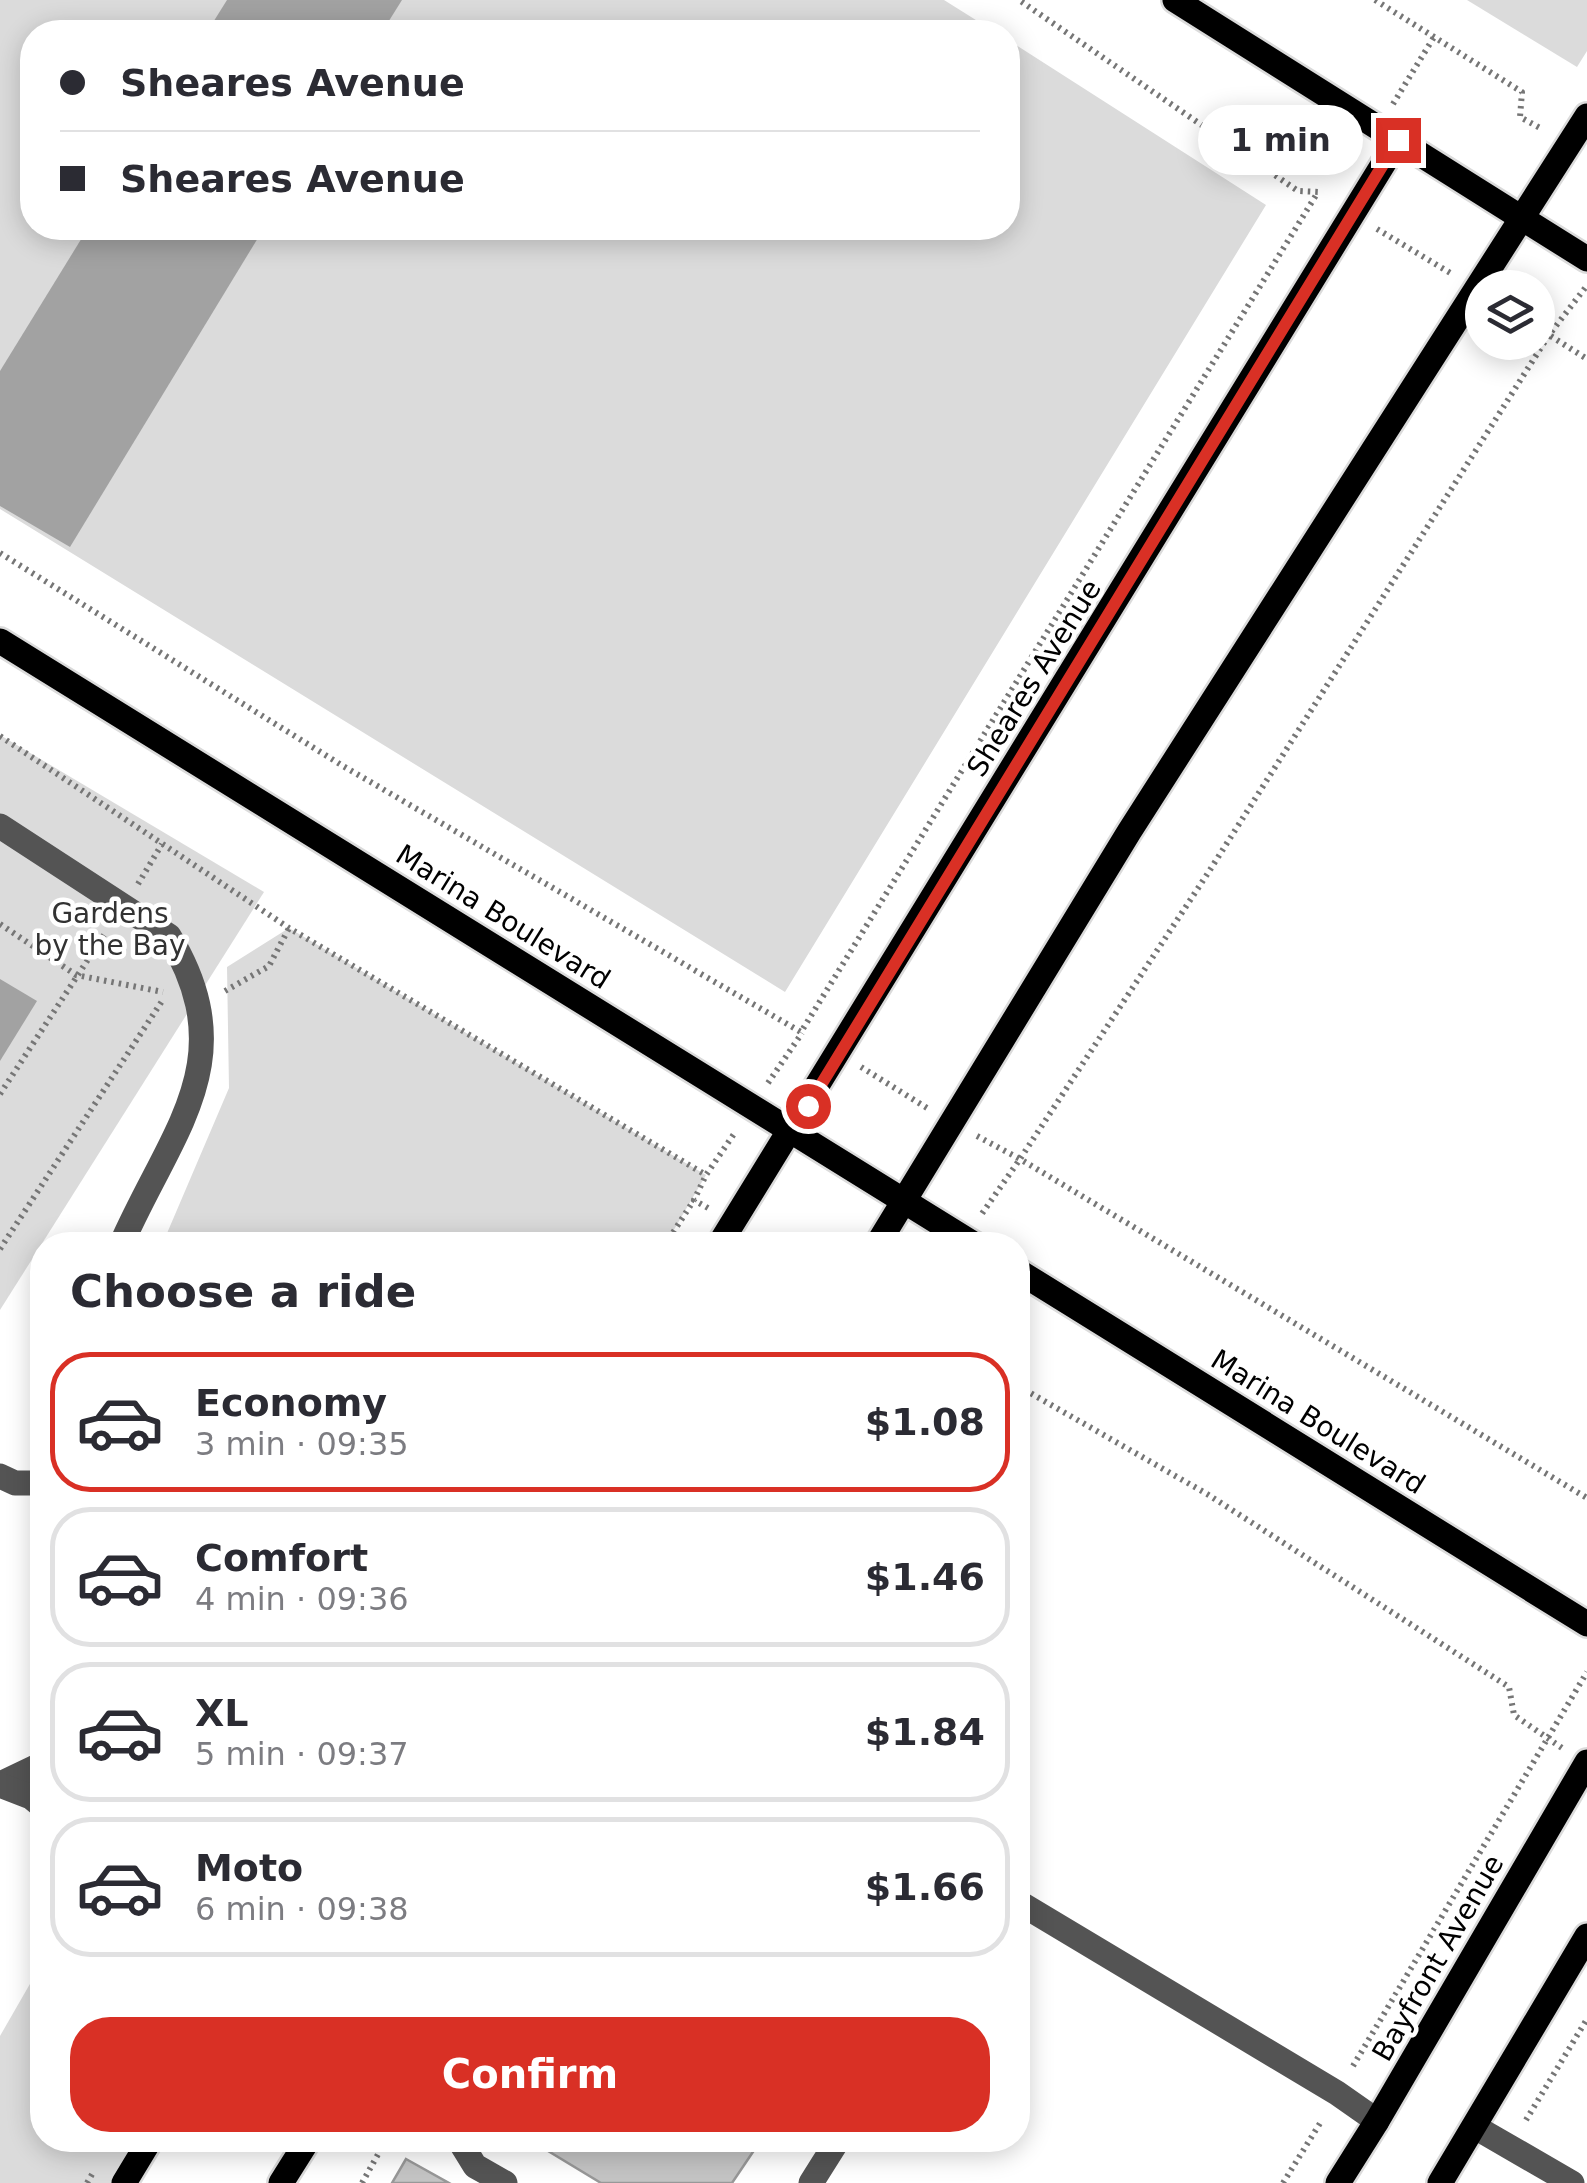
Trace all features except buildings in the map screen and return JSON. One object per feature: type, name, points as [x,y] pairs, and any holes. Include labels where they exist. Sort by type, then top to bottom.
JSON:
[{"type":"main road","points":[[1175,0],[1587,259]]},
{"type":"main road","points":[[885,1232],[1129,832],[1587,116]]},
{"type":"main road","name":"Sheares Avenue","points":[[727,1232],[1398,140]]},
{"type":"main road","name":"Marina Boulevard","points":[[0,641],[954,1232]]},
{"type":"main road","name":"Marina Boulevard","points":[[1030,1278],[1587,1624]]},
{"type":"main road","name":"Bayfront Avenue","points":[[1338,2183],[1587,1762]]},
{"type":"main road","points":[[1449,2180],[1475,2127],[1587,1936]]},
{"type":"main road","points":[[124,2183],[143,2152]]},
{"type":"main road","points":[[281,2183],[300,2152]]},
{"type":"lane","points":[[0,826],[169,936],[198,994],[201,1059],[180,1131],[127,1232]]},
{"type":"lane","points":[[0,1476],[15,1484],[30,1483]]},
{"type":"lane","points":[[0,1784],[30,1770]]},
{"type":"lane","points":[[0,1784],[30,1797]]},
{"type":"lane","points":[[1030,1909],[1337,2093],[1377,2121]]},
{"type":"lane","points":[[1475,2127],[1572,2183]]},
{"type":"lane","points":[[467,2152],[476,2166],[505,2183]]},
{"type":"lane","points":[[812,2183],[831,2152]]},
{"type":"path","points":[[0,736],[289,928],[706,1174],[802,1032],[1318,192],[1298,191],[1019,0]]},
{"type":"path","points":[[1375,0],[1522,92],[1520,117],[1569,144]]},
{"type":"path","points":[[1555,327],[1587,285]]},
{"type":"path","points":[[1555,339],[1587,358]]},
{"type":"path","points":[[976,1232],[1533,360]]},
{"type":"path","points":[[0,553],[343,766],[952,1123],[1020,1158],[1587,1498]]},
{"type":"path","points":[[0,1094],[162,844]]},
{"type":"path","points":[[0,924],[76,975],[168,992],[0,1249]]},
{"type":"path","points":[[198,994],[228,991],[269,966],[289,928]]},
{"type":"path","points":[[674,1232],[694,1200]]},
{"type":"path","points":[[1030,1393],[1207,1494],[1510,1687],[1514,1716],[1547,1736]]},
{"type":"path","points":[[1283,2183],[1587,1672]]},
{"type":"path","points":[[1510,2146],[1587,2019]]},
{"type":"path","points":[[362,2183],[379,2152]]},
{"type":"green space","points":[[0,0],[944,0],[976,20],[20,20],[20,240],[1020,240],[1020,48],[1266,205],[785,992],[0,509]]},
{"type":"green space","points":[[1467,0],[1587,0],[1587,51],[1577,67]]},
{"type":"green space","name":"Gardens by the Bay","points":[[0,735],[264,892],[49,1232],[30,1232],[30,1262],[0,1310]]},
{"type":"green space","points":[[289,928],[706,1175],[673,1232],[168,1232],[229,1088],[227,967]]},
{"type":"green space","points":[[30,1984],[30,2152],[131,2152],[113,2183],[0,2183],[0,2036]]},
{"type":"shaded area","points":[[227,0],[402,0],[390,20],[214,20]]},
{"type":"shaded area","points":[[81,240],[257,240],[70,547],[0,506],[0,371]]},
{"type":"shaded area","points":[[0,979],[37,1001],[0,1061]]},
{"type":"route","points":[[808,1106],[1398,140]]}]
